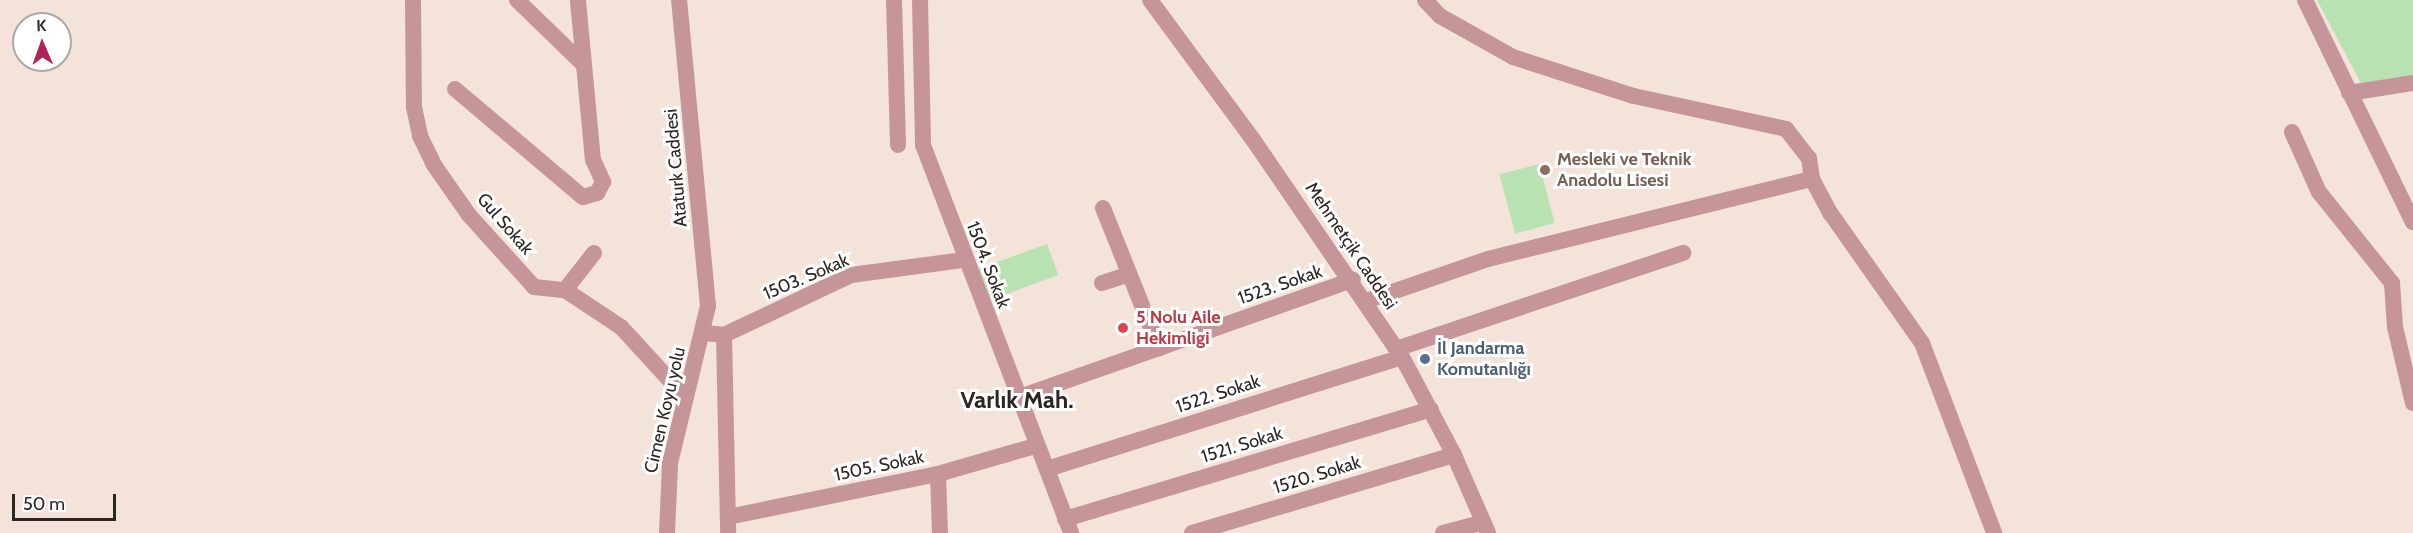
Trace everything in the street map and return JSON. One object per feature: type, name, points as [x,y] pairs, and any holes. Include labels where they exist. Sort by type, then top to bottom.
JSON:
[{"type":"street","name":"Gul Sokak","points":[[413,0],[414,107],[420,136],[434,165],[469,215],[534,287],[565,290],[621,327],[686,398]]},
{"type":"street","points":[[517,0],[583,64]]},
{"type":"street","points":[[455,89],[583,197],[590,197],[603,182],[593,160],[578,0]]},
{"type":"street","name":"Ataturk Caddesi","points":[[679,0],[707,292],[703,333]]},
{"type":"street","points":[[894,0],[898,145]]},
{"type":"street","name":"1504. Sokak","points":[[920,0],[923,145],[964,260],[1068,526]]},
{"type":"street","name":"Mehmetçik Caddesi","points":[[1150,0],[1197,59],[1353,280],[1431,409],[1486,527]]},
{"type":"street","points":[[1425,0],[1440,16],[1513,57],[1634,96],[1786,129],[1809,158],[1812,179],[1831,214],[1922,343],[1994,533]]},
{"type":"street","points":[[2305,0],[2349,93],[2408,202],[2413,222]]},
{"type":"street","points":[[2349,93],[2413,83]]},
{"type":"street","points":[[2292,132],[2319,192],[2392,283],[2395,327],[2413,403]]},
{"type":"street","points":[[1366,301],[1488,259],[1812,179]]},
{"type":"street","points":[[1103,208],[1159,348]]},
{"type":"street","points":[[565,290],[594,253]]},
{"type":"street","name":"1522. Sokak","points":[[1047,469],[1399,353],[1683,253]]},
{"type":"street","name":"1503. Sokak","points":[[724,335],[851,275],[964,260]]},
{"type":"street","points":[[1102,283],[1129,274]]},
{"type":"street","name":"1523. Sokak","points":[[1017,398],[1353,280]]},
{"type":"street","points":[[703,333],[724,335],[728,525]]},
{"type":"street","name":"Cimen Koyu yolu","points":[[667,533],[670,462],[703,333]]},
{"type":"street","name":"1521. Sokak","points":[[1068,526],[1431,409]]},
{"type":"street","name":"1505. Sokak","points":[[728,525],[938,474],[1035,446]]},
{"type":"street","name":"1520. Sokak","points":[[1192,533],[1454,455]]},
{"type":"street","points":[[938,474],[940,533]]},
{"type":"street","points":[[1443,533],[1486,527]]},
{"type":"green space","points":[[2317,0],[2413,0],[2413,75],[2361,83]]},
{"type":"green space","points":[[1539,164],[1555,223],[1515,234],[1499,175]]},
{"type":"green space","points":[[1047,244],[1058,275],[991,300],[979,269]]},
{"type":"place","name":"Mesleki ve Teknik Anadolu Lisesi","points":[[1545,170]]},
{"type":"place","name":"5 Nolu Aile Hekimligi","points":[[1123,328]]},
{"type":"place","name":"İl Jandarma Komutanlığı","points":[[1425,359]]},
{"type":"district","name":"Varlık Mah.","points":[[1017,400]]}]
